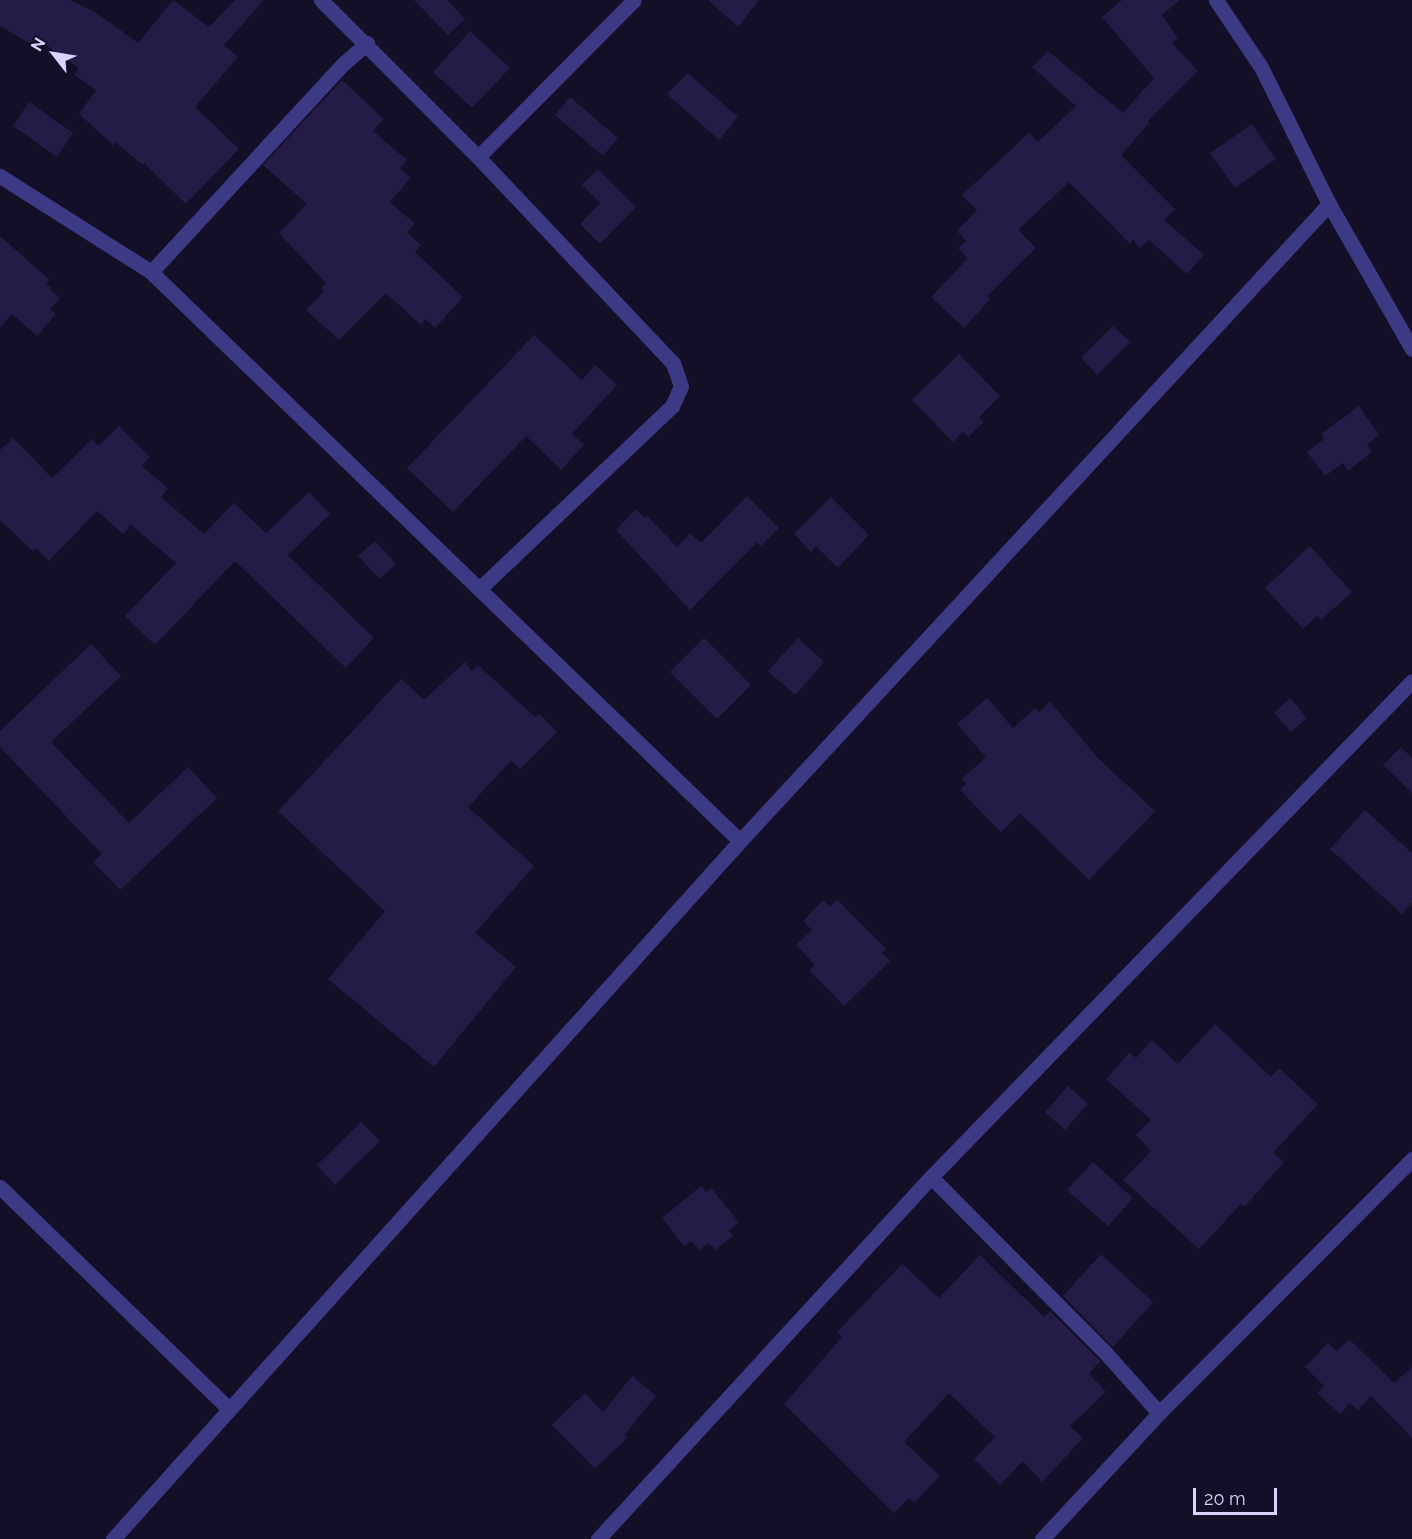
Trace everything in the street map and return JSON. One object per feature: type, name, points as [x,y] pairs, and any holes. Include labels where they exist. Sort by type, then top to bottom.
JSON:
[{"type":"street","points":[[321,0],[367,43],[478,157],[673,363],[681,386],[672,406],[479,589]]},
{"type":"street","points":[[478,157],[634,0]]},
{"type":"street","points":[[1216,0],[1261,67],[1329,204],[1412,350]]},
{"type":"street","points":[[151,272],[336,72],[367,43]]},
{"type":"street","points":[[0,176],[151,272],[740,841]]},
{"type":"street","points":[[113,1539],[228,1408],[740,841],[1329,204]]},
{"type":"street","points":[[598,1539],[931,1177],[1412,681]]},
{"type":"street","points":[[1042,1539],[1159,1413],[1412,1159]]},
{"type":"street","points":[[931,1177],[1088,1335],[1159,1413]]},
{"type":"street","points":[[0,1188],[228,1408]]},
{"type":"building","points":[[0,0],[70,0],[95,12],[138,43],[173,0],[209,27],[235,0],[264,0],[224,45],[238,57],[195,107],[239,149],[186,204],[144,163],[143,165],[115,142],[113,145],[79,114],[96,90],[74,75],[79,68],[43,43],[39,49],[0,26]]},
{"type":"building","points":[[414,0],[447,0],[465,19],[448,35]]},
{"type":"building","points":[[708,0],[759,0],[738,27]]},
{"type":"building","points":[[1122,0],[1180,0],[1162,15],[1178,38],[1172,43],[1198,71],[1148,121],[1149,123],[1121,155],[1175,209],[1164,220],[1204,255],[1187,274],[1149,240],[1140,248],[1133,240],[1130,244],[1069,182],[1018,230],[1036,248],[987,296],[990,299],[964,328],[931,297],[968,258],[958,248],[966,241],[957,231],[977,210],[962,195],[1029,133],[1038,142],[1076,106],[1032,67],[1048,51],[1123,113],[1154,78],[1102,17]]},
{"type":"building","points":[[470,31],[510,68],[472,108],[433,72]]},
{"type":"building","points":[[688,73],[738,117],[719,140],[667,94]]},
{"type":"building","points":[[342,80],[384,119],[373,131],[407,160],[400,168],[411,178],[390,202],[415,224],[407,233],[421,245],[415,252],[463,297],[435,328],[425,319],[421,325],[386,293],[339,340],[306,310],[324,291],[321,288],[326,283],[279,233],[307,204],[263,165]]},
{"type":"building","points":[[570,97],[618,138],[603,156],[555,115]]},
{"type":"building","points":[[29,102],[73,133],[57,157],[13,126]]},
{"type":"building","points":[[1252,124],[1276,159],[1235,188],[1210,153]]},
{"type":"building","points":[[598,169],[636,207],[600,244],[580,224],[600,203],[582,185]]},
{"type":"building","points":[[0,236],[50,280],[46,283],[51,287],[49,289],[60,298],[50,309],[56,314],[37,336],[12,314],[0,328]]},
{"type":"building","points":[[1113,326],[1130,342],[1097,375],[1081,358]]},
{"type":"building","points":[[534,335],[582,380],[595,365],[617,385],[572,434],[584,445],[561,470],[526,436],[453,512],[407,468]]},
{"type":"building","points":[[959,354],[1000,396],[979,417],[984,422],[968,437],[963,432],[953,442],[912,400]]},
{"type":"building","points":[[1359,406],[1379,435],[1367,445],[1372,452],[1348,471],[1343,463],[1325,476],[1307,452],[1324,439],[1321,434]]},
{"type":"building","points":[[119,426],[150,457],[142,466],[168,488],[161,497],[204,534],[234,503],[266,533],[309,492],[330,514],[288,555],[374,638],[346,668],[235,561],[155,645],[125,616],[176,563],[131,525],[123,534],[97,511],[49,561],[36,548],[33,551],[0,520],[0,450],[13,438],[52,478],[92,439],[98,446]]},
{"type":"building","points":[[747,496],[779,528],[761,546],[757,542],[690,610],[616,530],[636,509],[645,518],[647,516],[677,547],[690,533],[701,543]]},
{"type":"building","points":[[831,497],[869,535],[838,568],[816,546],[811,552],[794,534]]},
{"type":"building","points":[[375,541],[396,564],[380,579],[358,556]]},
{"type":"building","points":[[1310,546],[1352,592],[1321,620],[1317,616],[1303,629],[1265,588]]},
{"type":"building","points":[[704,638],[751,685],[717,719],[670,672]]},
{"type":"building","points":[[798,638],[824,662],[795,695],[768,671]]},
{"type":"building","points":[[91,644],[121,676],[51,742],[129,823],[188,767],[217,798],[120,890],[93,862],[102,854],[0,747],[0,731]]},
{"type":"building","points":[[465,662],[472,671],[478,665],[535,717],[539,714],[557,732],[520,769],[511,761],[468,807],[534,866],[475,933],[516,967],[434,1067],[328,979],[385,911],[278,811],[401,679],[424,700]]},
{"type":"building","points":[[987,698],[1013,728],[1035,708],[1039,712],[1050,702],[1099,759],[1155,811],[1089,880],[1020,813],[1001,832],[960,790],[966,784],[962,779],[986,757],[957,724]]},
{"type":"building","points":[[1290,698],[1307,718],[1291,732],[1274,713]]},
{"type":"building","points":[[1401,747],[1412,758],[1412,793],[1383,765]]},
{"type":"building","points":[[1365,810],[1412,853],[1412,902],[1402,914],[1330,849]]},
{"type":"building","points":[[837,899],[886,949],[882,953],[890,961],[844,1006],[809,970],[815,965],[796,945],[812,930],[803,921],[823,900],[830,907]]},
{"type":"building","points":[[1215,1024],[1271,1077],[1279,1068],[1318,1104],[1273,1153],[1284,1162],[1244,1207],[1241,1204],[1199,1249],[1123,1180],[1151,1151],[1136,1135],[1151,1120],[1106,1079],[1130,1052],[1136,1058],[1152,1040],[1178,1064]]},
{"type":"building","points":[[1068,1086],[1088,1104],[1065,1130],[1045,1112]]},
{"type":"building","points":[[361,1122],[380,1141],[335,1185],[317,1165]]},
{"type":"building","points":[[1093,1162],[1133,1198],[1108,1226],[1067,1190]]},
{"type":"building","points":[[701,1186],[706,1192],[711,1188],[739,1222],[729,1231],[733,1236],[715,1250],[709,1243],[699,1250],[691,1241],[684,1246],[662,1218]]},
{"type":"building","points":[[1101,1254],[1153,1302],[1113,1347],[1063,1296]]},
{"type":"building","points":[[980,1255],[1044,1317],[1050,1311],[1100,1361],[1089,1374],[1106,1392],[1070,1426],[1083,1438],[1042,1482],[1023,1461],[1000,1485],[974,1459],[995,1437],[949,1393],[904,1442],[940,1476],[914,1503],[909,1498],[894,1513],[784,1404],[842,1337],[837,1332],[902,1264],[939,1298]]},
{"type":"building","points":[[1349,1339],[1394,1383],[1412,1367],[1412,1438],[1371,1396],[1358,1410],[1350,1403],[1340,1414],[1317,1393],[1324,1386],[1305,1367],[1328,1343],[1337,1351]]},
{"type":"building","points":[[632,1376],[656,1396],[625,1434],[628,1437],[595,1469],[552,1425],[585,1393],[603,1412]]}]
